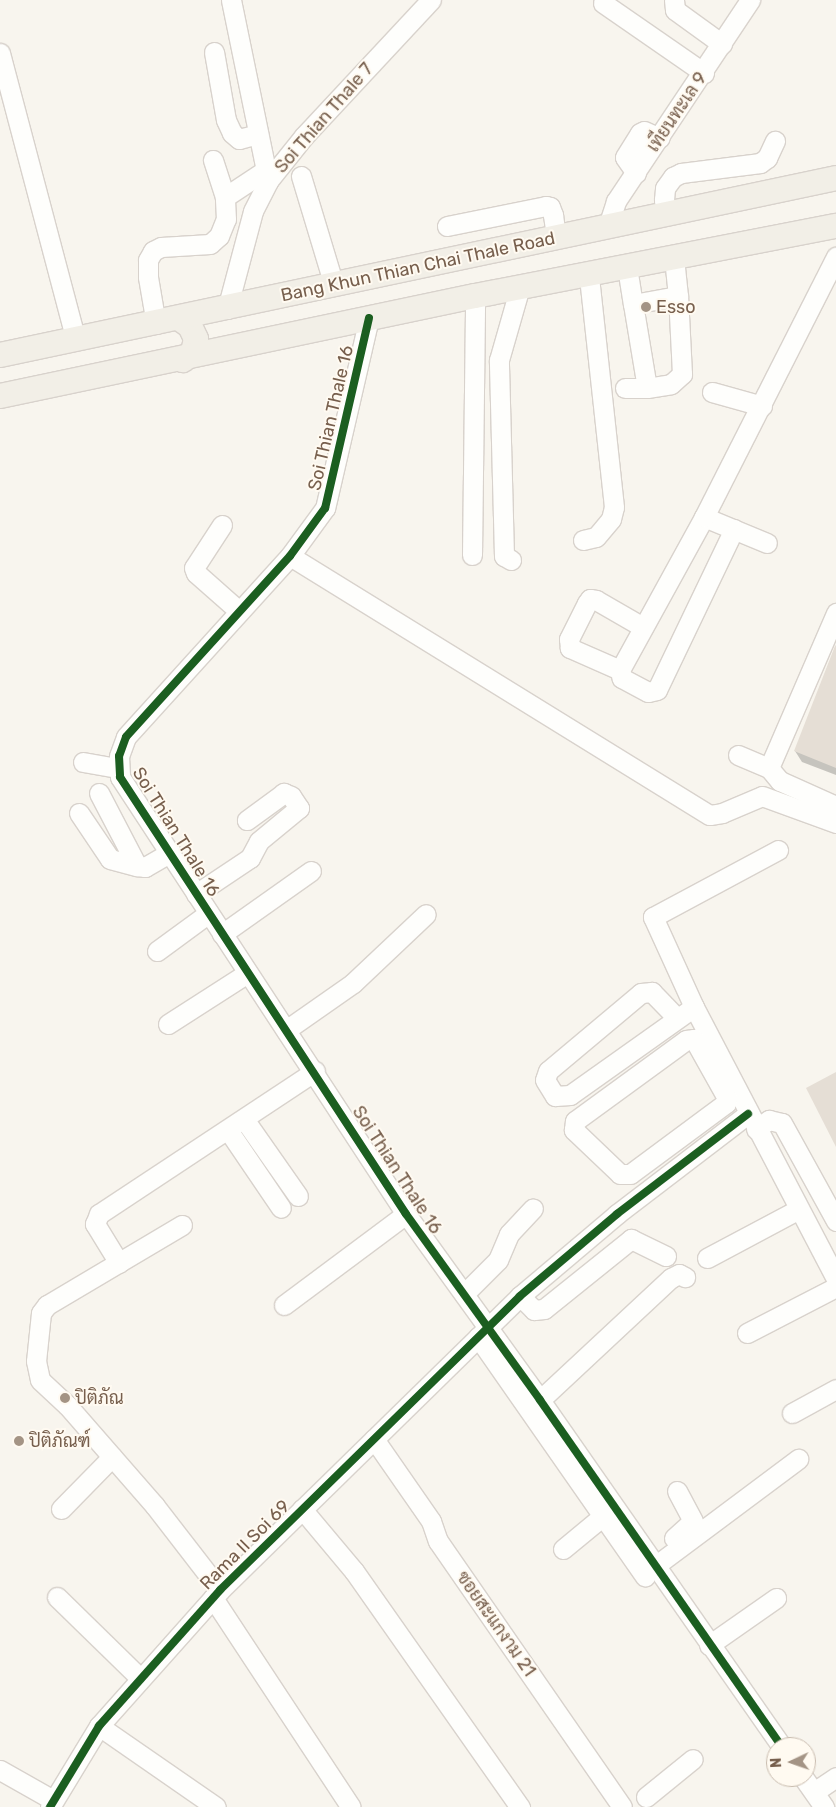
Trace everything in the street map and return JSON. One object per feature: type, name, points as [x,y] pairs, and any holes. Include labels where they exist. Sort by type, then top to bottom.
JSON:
[{"type":"main road","name":"Bang Khun Thian Chai Thale Road","points":[[0,355],[180,319],[836,178]]},
{"type":"main road","points":[[0,396],[183,360],[475,296],[628,268],[836,226]]},
{"type":"main road","points":[[180,319],[190,326],[196,339],[193,352],[183,360]]},
{"type":"street","points":[[225,197],[267,176],[231,0]]},
{"type":"street","name":"Soi Thian Thale 7","points":[[227,309],[253,210],[267,176],[431,0]]},
{"type":"street","points":[[674,0],[675,10],[722,44]]},
{"type":"street","name":"เทียนทะเล 9","points":[[608,226],[616,202],[704,73],[750,0]]},
{"type":"street","points":[[603,3],[704,73]]},
{"type":"street","points":[[214,52],[226,120],[232,133],[239,139],[258,134]]},
{"type":"street","points":[[0,53],[76,340]]},
{"type":"street","points":[[668,214],[664,200],[665,188],[673,177],[681,172],[760,162],[767,158],[775,141]]},
{"type":"street","points":[[156,324],[148,260],[153,251],[161,246],[210,244],[219,236],[226,219],[225,197],[213,160]]},
{"type":"street","points":[[301,176],[334,285]]},
{"type":"street","points":[[447,226],[546,206],[550,207],[556,237]]},
{"type":"street","points":[[734,529],[657,690],[648,692],[622,678],[620,670],[704,517],[836,257]]},
{"type":"street","points":[[625,388],[648,388],[671,384],[682,374],[674,259]]},
{"type":"street","points":[[628,268],[648,388]]},
{"type":"street","points":[[583,540],[596,537],[611,519],[614,507],[589,275]]},
{"type":"street","points":[[511,560],[504,556],[499,360],[520,287]]},
{"type":"street","points":[[472,556],[475,296]]},
{"type":"street","points":[[633,304],[678,296]]},
{"type":"street","name":"Soi Thian Thale 16","points":[[369,318],[330,496],[325,508],[290,556],[238,610],[126,737],[119,756],[118,768],[120,777],[171,852],[246,974],[315,1072],[406,1214],[464,1294],[483,1332]]},
{"type":"street","points":[[712,392],[762,406]]},
{"type":"street","points":[[704,517],[767,543]]},
{"type":"street","points":[[222,526],[194,568],[196,573],[238,610]]},
{"type":"street","points":[[290,556],[710,815],[727,812],[762,796],[836,823]]},
{"type":"street","points":[[620,670],[570,648],[569,639],[590,599],[643,627]]},
{"type":"street","points":[[770,768],[836,613]]},
{"type":"street","points":[[738,755],[770,768],[780,782],[836,806]]},
{"type":"street","points":[[83,762],[118,768]]},
{"type":"street","points":[[99,793],[137,866]]},
{"type":"street","points":[[196,894],[250,858],[259,841],[298,808],[291,796],[284,793],[248,820]]},
{"type":"street","points":[[79,812],[110,859],[145,867],[171,852]]},
{"type":"street","points":[[778,850],[652,917],[694,1007],[752,1122],[836,1279]]},
{"type":"street","points":[[222,934],[311,871]]},
{"type":"street","points":[[157,951],[209,913]]},
{"type":"street","points":[[286,1030],[353,983],[426,914]]},
{"type":"street","points":[[168,1024],[246,974]]},
{"type":"street","points":[[676,1017],[652,992],[641,993],[548,1070],[545,1080],[555,1096],[570,1095],[676,1017],[694,1007]]},
{"type":"street","points":[[690,1039],[697,1041],[727,1100],[697,1125],[625,1174],[620,1174],[577,1133],[573,1124],[690,1039]]},
{"type":"street","points":[[119,1263],[95,1224],[99,1214],[315,1072]]},
{"type":"street","points":[[244,1120],[298,1196]]},
{"type":"street","name":"Rama II Soi 69","points":[[52,1804],[99,1726],[139,1677],[217,1594],[520,1296],[617,1214],[709,1142],[752,1122],[769,1120],[782,1123],[836,1221]]},
{"type":"street","points":[[697,1125],[709,1142]]},
{"type":"street","points":[[228,1130],[281,1208]]},
{"type":"street","points":[[464,1294],[498,1260],[509,1234],[533,1208]]},
{"type":"street","points":[[707,1258],[799,1209]]},
{"type":"street","points":[[284,1306],[406,1214]]},
{"type":"street","points":[[182,1225],[47,1305],[41,1313],[36,1360],[40,1380],[66,1405],[112,1457],[217,1594],[351,1807]]},
{"type":"street","points":[[520,1296],[534,1310],[544,1310],[631,1239],[666,1256]]},
{"type":"street","points":[[540,1400],[672,1278],[679,1274],[685,1277]]},
{"type":"street","points":[[747,1333],[836,1287]]},
{"type":"street","points":[[483,1332],[540,1400],[649,1566],[775,1737]]},
{"type":"street","points":[[483,1332],[603,1516],[649,1566]]},
{"type":"street","points":[[792,1413],[836,1390]]},
{"type":"street","name":"ซอยสะแกงาม 21","points":[[374,1440],[431,1521],[438,1541],[622,1807]]},
{"type":"street","points":[[61,1509],[112,1457]]},
{"type":"street","points":[[649,1566],[798,1459]]},
{"type":"street","points":[[649,1566],[692,1524],[692,1516],[677,1491]]},
{"type":"street","points":[[302,1509],[354,1571],[520,1807]]},
{"type":"street","points":[[564,1549],[603,1516]]},
{"type":"street","points":[[58,1597],[139,1677]]},
{"type":"street","points":[[709,1645],[776,1598]]},
{"type":"street","points":[[99,1726],[216,1807]]},
{"type":"street","points":[[622,1807],[650,1802],[693,1759]]},
{"type":"street","points":[[0,1770],[52,1804]]},
{"type":"street","points":[[814,1792],[836,1778]]},
{"type":"building","points":[[836,646],[836,768],[794,751]]},
{"type":"building","points":[[836,1072],[836,1147],[806,1088]]},
{"type":"cycle path","points":[[369,318],[325,508],[290,556],[126,737],[119,756],[120,777],[406,1214],[540,1400],[775,1737]]},
{"type":"cycle path","points":[[50,1807],[99,1726],[220,1590],[520,1296],[617,1214],[748,1114]]},
{"type":"place","name":"Esso","points":[[646,307]]},
{"type":"place","name":"ปิติภัณ","points":[[65,1398]]},
{"type":"place","name":"ปิติภัณฑ์","points":[[19,1441]]}]
